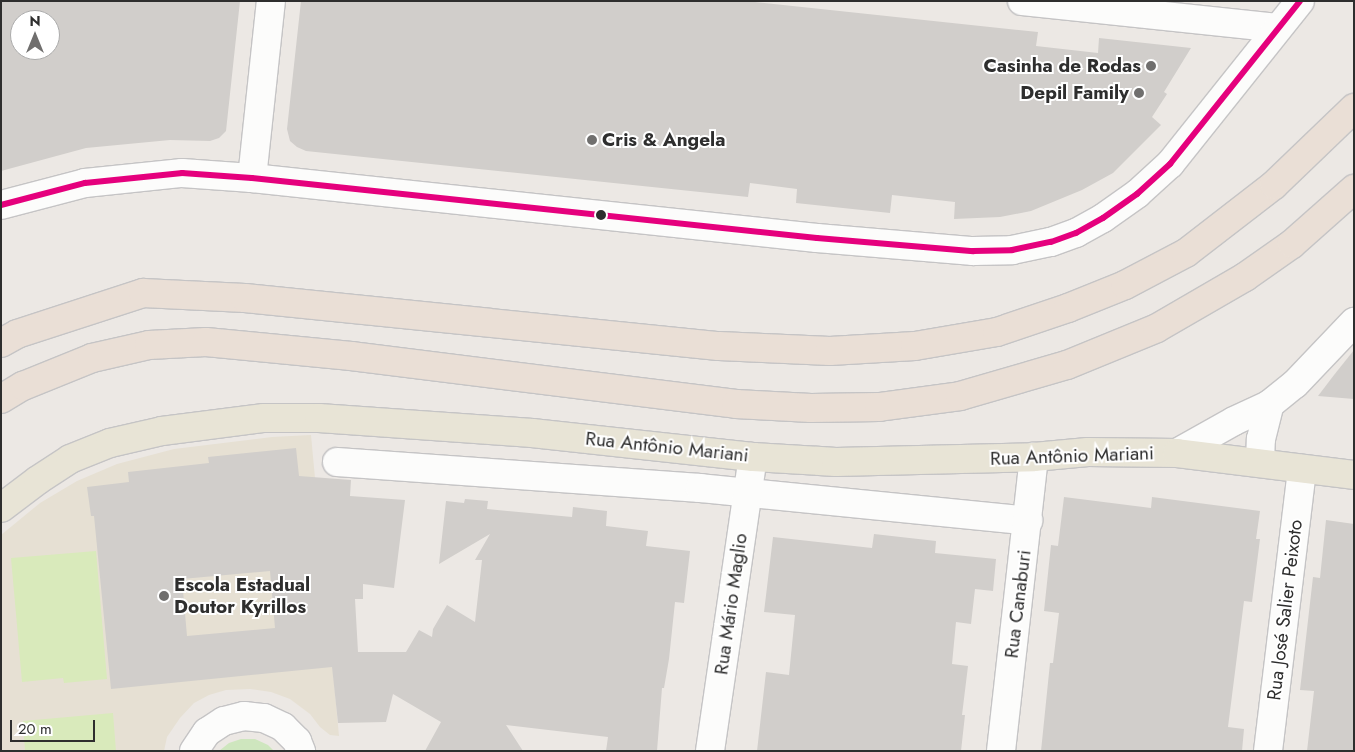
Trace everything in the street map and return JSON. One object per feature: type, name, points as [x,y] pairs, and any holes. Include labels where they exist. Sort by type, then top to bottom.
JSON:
[{"type":"highway","points":[[1,342],[17,334],[143,293],[245,298],[720,346],[830,351],[915,346],[997,332],[1068,308],[1125,285],[1186,253],[1274,185],[1354,108]]},
{"type":"highway","points":[[1,398],[23,386],[92,358],[149,345],[206,342],[351,356],[736,404],[811,408],[879,407],[960,396],[1067,366],[1157,328],[1245,277],[1312,228],[1354,189]]},
{"type":"main road","name":"Rua Antônio Mariani","points":[[1,508],[70,459],[110,444],[162,431],[264,418],[320,418],[532,433],[753,457],[836,462],[1034,457],[1088,452],[1176,453],[1354,475]]},
{"type":"street","points":[[252,178],[271,1]]},
{"type":"street","points":[[1022,1],[1278,28]]},
{"type":"street","points":[[1,205],[55,189],[113,179],[182,173],[252,178],[817,238],[973,251],[1012,250],[1052,242],[1076,233],[1137,194],[1170,164],[1210,118],[1300,1]]},
{"type":"street","points":[[1176,453],[1234,421],[1270,404],[1295,384],[1354,322]]},
{"type":"street","points":[[1260,463],[1260,439],[1270,404]]},
{"type":"street","name":"Rua Mário Maglio","points":[[710,751],[753,457]]},
{"type":"street","name":"Rua Canaburi","points":[[1001,751],[1034,457]]},
{"type":"street","name":"Rua Antônio Mariani","points":[[337,462],[747,492],[1028,521]]},
{"type":"street","name":"Rua José Salier Peixoto","points":[[1268,751],[1302,469]]},
{"type":"street","points":[[194,751],[207,732],[224,720],[244,716],[264,718],[283,727],[297,741],[301,751]]},
{"type":"shaded area","name":"Escola Estadual Doutor Kyrillos","points":[[311,435],[339,736],[330,735],[320,727],[310,714],[290,699],[271,692],[250,689],[226,690],[209,695],[194,703],[180,718],[167,737],[164,751],[1,751],[1,535],[40,503],[77,481],[117,464],[174,449],[272,437]]},
{"type":"green space","points":[[96,551],[107,679],[64,683],[63,678],[22,682],[11,558]]},
{"type":"green space","points":[[113,713],[116,751],[25,751],[23,721]]},
{"type":"green space","points":[[241,739],[255,739],[268,745],[274,751],[219,751],[229,743]]},
{"type":"building","points":[[1,1],[240,1],[226,131],[219,138],[210,141],[170,140],[86,148],[1,171]]},
{"type":"building","points":[[301,1],[746,1],[1038,32],[1036,46],[1098,53],[1099,38],[1191,48],[1164,92],[1167,94],[1152,117],[1161,125],[1113,173],[1082,190],[1031,211],[1000,217],[954,219],[955,202],[892,195],[890,213],[796,203],[797,189],[750,183],[748,197],[306,151],[290,141],[287,129]]},
{"type":"building","points":[[1354,350],[1354,399],[1318,396],[1334,375]]},
{"type":"building","points":[[296,448],[299,476],[351,480],[350,496],[405,500],[394,588],[363,584],[363,599],[355,599],[358,652],[406,652],[419,630],[432,637],[433,629],[447,605],[475,622],[482,560],[475,560],[490,534],[439,564],[446,501],[464,503],[465,499],[488,501],[487,509],[572,517],[573,507],[607,511],[606,526],[648,531],[646,546],[690,551],[684,603],[675,602],[669,659],[664,688],[662,688],[657,751],[606,751],[608,737],[506,725],[523,751],[425,751],[441,722],[393,694],[386,722],[338,723],[332,667],[111,689],[94,516],[91,516],[87,487],[129,482],[128,472],[209,463],[208,457]],"holes":[[[270,571],[275,628],[187,636],[182,579]]]},
{"type":"building","points":[[1064,497],[1151,508],[1152,497],[1260,511],[1256,539],[1260,539],[1252,602],[1244,601],[1228,727],[1244,729],[1242,751],[1041,751],[1050,663],[1053,663],[1059,613],[1044,611],[1051,545],[1058,546]]},
{"type":"building","points":[[1326,520],[1354,524],[1354,751],[1307,751],[1314,691],[1300,690],[1313,577],[1320,578]]},
{"type":"building","points":[[874,534],[936,541],[935,553],[996,559],[993,591],[975,589],[971,624],[956,622],[952,664],[968,666],[962,715],[965,715],[961,751],[757,751],[766,672],[789,675],[795,615],[764,612],[773,537],[872,548]]},
{"type":"transit line","points":[[1,205],[85,183],[182,173],[252,178],[817,238],[973,251],[1012,250],[1051,242],[1076,233],[1103,218],[1137,194],[1170,164],[1300,1]]},
{"type":"place","name":"Casinha de Rodas","points":[[1151,66]]},
{"type":"place","name":"Depil Family","points":[[1139,93]]},
{"type":"place","name":"Cris & Angela","points":[[592,140]]},
{"type":"place","name":"Escola Estadual Doutor Kyrillos","points":[[164,596]]}]
